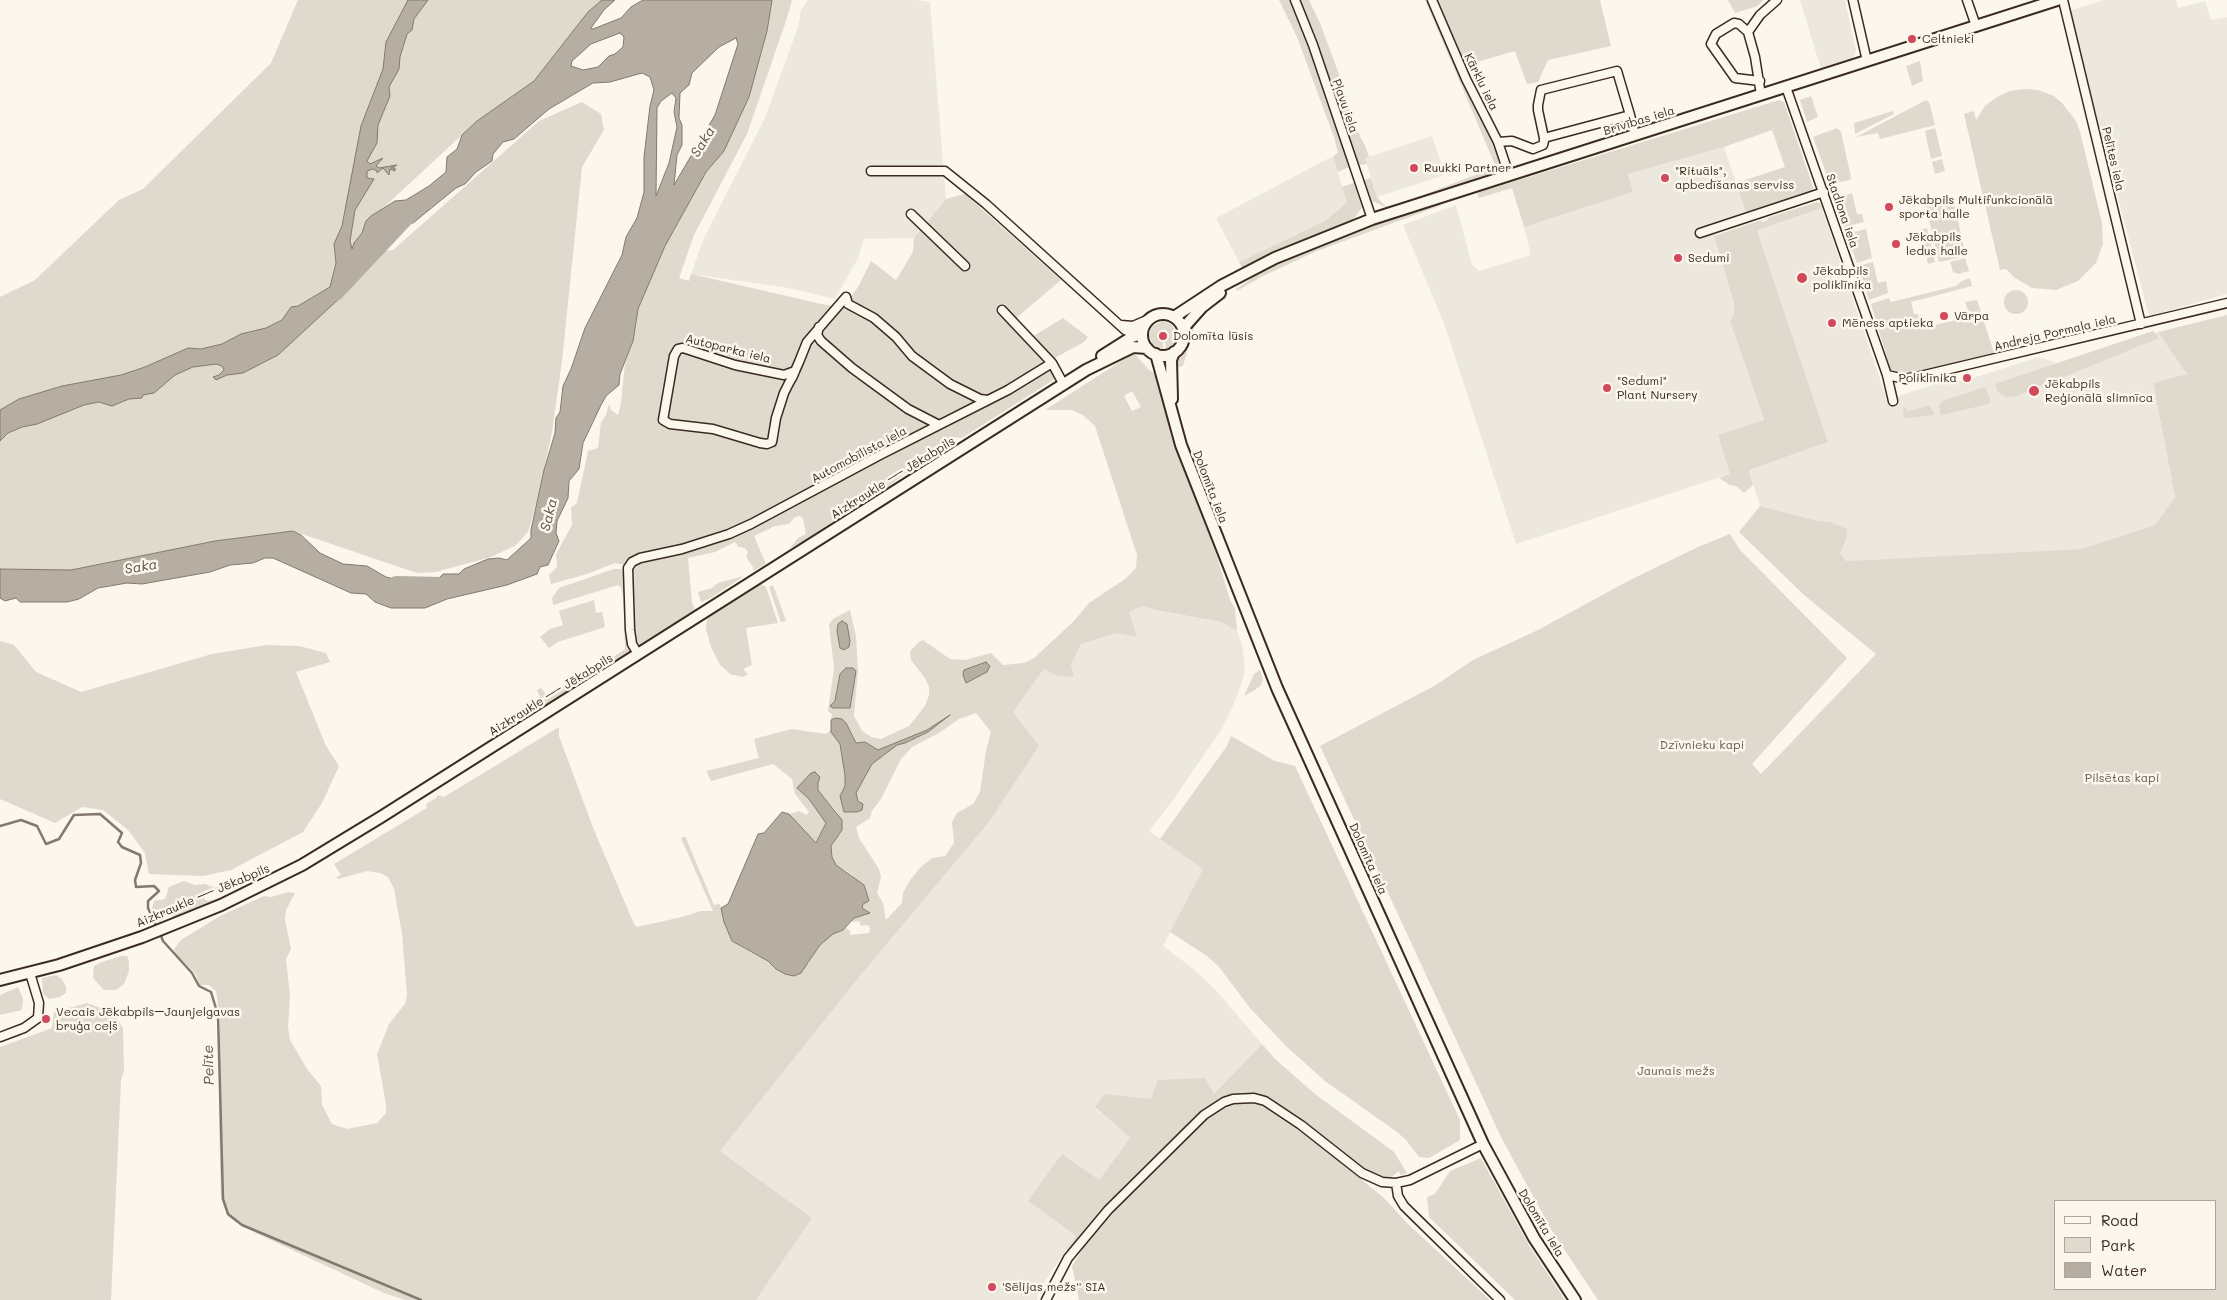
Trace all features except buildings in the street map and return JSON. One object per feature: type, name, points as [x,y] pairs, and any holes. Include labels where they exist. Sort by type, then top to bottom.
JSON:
[{"type":"main road","name":"Brīvības iela","points":[[1174,317],[1221,286],[1307,244],[1372,219],[2057,0]]},
{"type":"main road","name":"Brīvības iela","points":[[1184,332],[1186,324],[1202,307],[1234,280]]},
{"type":"main road","points":[[1157,314],[1174,317],[1182,326],[1184,332],[1182,344],[1168,355],[1156,354],[1147,348],[1144,328],[1157,314]]},
{"type":"main road","name":"Aizkraukle — Jēkabpils","points":[[0,980],[30,973],[142,937],[175,924],[261,886],[341,842],[1086,370],[1144,328]]},
{"type":"main road","name":"Aizkraukle — Jēkabpils","points":[[1086,370],[1133,347],[1147,348]]},
{"type":"main road","name":"Dolomīta iela","points":[[1172,413],[1171,360],[1174,352]]},
{"type":"main road","name":"Dolomīta iela","points":[[1156,354],[1181,445],[1267,666],[1483,1144],[1534,1238],[1575,1300]]},
{"type":"street","name":"Pļavu iela","points":[[1295,0],[1372,219]]},
{"type":"street","name":"Kārklu iela","points":[[1432,0],[1466,79],[1498,142],[1509,175]]},
{"type":"street","points":[[1748,32],[1760,15],[1777,0]]},
{"type":"street","points":[[1852,0],[1867,61]]},
{"type":"street","points":[[1967,0],[1976,26]]},
{"type":"street","name":"Pelītes iela","points":[[2063,0],[2141,324]]},
{"type":"street","points":[[1760,81],[1735,78],[1710,44],[1716,34],[1732,24],[1738,24],[1748,32],[1760,81],[1762,95]]},
{"type":"street","points":[[1498,142],[1512,141],[1533,149],[1543,145],[1544,138],[1538,110],[1541,90],[1617,71],[1635,135]]},
{"type":"street","name":"Stadiona iela","points":[[1786,87],[1887,374],[1893,401]]},
{"type":"street","points":[[1544,138],[1630,115]]},
{"type":"street","points":[[870,171],[945,170],[986,204],[1119,324],[1144,328]]},
{"type":"street","points":[[1700,233],[1824,192]]},
{"type":"street","points":[[911,214],[966,266]]},
{"type":"street","name":"Autoparka iela","points":[[795,371],[784,374],[735,365],[683,348],[678,349],[674,356],[663,420],[670,424],[713,429],[760,443],[770,444],[774,440],[776,418],[784,393],[795,371],[807,342],[846,297],[848,304],[874,318],[896,337],[912,356],[950,384],[980,399],[988,400]]},
{"type":"street","name":"Andreja Pormaļa iela","points":[[1887,374],[1905,379],[1916,378],[2227,303]]},
{"type":"street","points":[[1002,310],[1052,363],[1064,384]]},
{"type":"street","name":"Automobīlista iela","points":[[819,327],[817,335],[820,341],[852,368],[908,409],[939,425]]},
{"type":"street","name":"Automobīlista iela","points":[[638,654],[631,640],[628,571],[632,562],[640,558],[682,549],[729,534],[790,504],[880,454],[1008,390],[1052,363]]},
{"type":"street","points":[[0,1037],[24,1028],[38,1018],[39,1003],[30,973]]},
{"type":"street","points":[[1046,1300],[1068,1258],[1108,1210],[1204,1116],[1224,1102],[1233,1099],[1254,1098],[1265,1101],[1301,1125],[1362,1173],[1376,1180],[1396,1183],[1417,1177],[1483,1144]]},
{"type":"street","points":[[1396,1183],[1398,1196],[1404,1206],[1500,1300]]},
{"type":"shaded area","points":[[808,0],[917,0],[930,2],[946,199],[914,238],[864,239],[858,258],[835,299],[789,288],[691,274],[704,238],[765,118],[798,27],[801,10]]},
{"type":"shaded area","points":[[1800,0],[1845,0],[1856,51],[1853,58],[1821,69]]},
{"type":"shaded area","points":[[2104,0],[2176,0],[2178,8],[2205,1],[2211,20],[2227,17],[2227,294],[2149,316],[2069,11]]},
{"type":"shaded area","points":[[1432,136],[1445,175],[1377,197],[1365,158]]},
{"type":"shaded area","points":[[1724,147],[1750,223],[1716,234],[1714,237],[1734,304],[1734,314],[1730,321],[1764,421],[1730,474],[1516,544],[1445,326],[1403,225],[1456,205],[1472,265],[1479,271],[1531,255],[1524,227],[1633,192],[1628,174]]},
{"type":"shaded area","points":[[1333,156],[1347,203],[1323,222],[1239,262],[1216,218]]},
{"type":"shaded area","name":"Jēkabpils Reģionālā slimnīca","points":[[1822,208],[1887,400],[1941,382],[1954,382],[1976,377],[2039,357],[2060,364],[2158,332],[2188,374],[2153,384],[2175,498],[2155,525],[2081,549],[1846,561],[1840,553],[1846,540],[1830,522],[1814,520],[1760,506],[1749,470],[1828,442],[1757,229]]},
{"type":"shaded area","points":[[1142,605],[1156,610],[1221,622],[1237,631],[1242,644],[1245,667],[1242,682],[1233,706],[1221,730],[1171,803],[1149,831],[1203,869],[1163,946],[1191,967],[1214,988],[1262,1044],[1214,1094],[1152,1099],[1095,1108],[1130,1138],[1099,1180],[1028,1201],[1076,1236],[1038,1291],[1037,1300],[756,1300],[812,1218],[720,1151],[860,976],[989,822],[1038,746],[1013,712],[1044,669],[1057,676],[1073,677],[1071,665],[1081,644],[1117,633],[1136,636],[1129,612]]},
{"type":"green space","points":[[298,0],[602,0],[588,12],[534,81],[477,121],[381,210],[352,253],[393,250],[539,121],[582,102],[601,114],[604,130],[582,167],[562,361],[552,432],[538,497],[528,532],[516,545],[491,557],[436,572],[417,573],[293,531],[215,541],[71,570],[0,569],[0,297],[35,280],[119,200],[143,189],[271,63]]},
{"type":"green space","points":[[772,0],[792,0],[747,134],[694,235],[679,278],[689,281],[691,274],[826,305],[840,306],[850,298],[858,287],[871,261],[896,280],[913,252],[914,238],[946,199],[965,194],[1061,280],[1015,319],[1032,337],[1063,318],[1088,337],[1084,342],[837,477],[757,518],[686,543],[687,546],[634,558],[625,565],[615,563],[587,574],[551,584],[549,575],[557,567],[556,554],[572,525],[571,508],[577,503],[588,451],[598,448],[601,422],[606,415],[609,404],[611,410],[618,415],[625,364],[633,341],[638,309],[665,246],[685,206],[706,172],[724,151],[749,97],[767,31]]},
{"type":"green space","points":[[1279,0],[1291,0],[1318,72],[1349,167],[1338,172],[1333,156],[1338,153],[1334,137],[1297,37]]},
{"type":"green space","points":[[1299,0],[1309,0],[1320,23],[1344,88],[1353,122],[1369,156],[1365,158],[1367,164],[1359,165]]},
{"type":"green space","points":[[1425,0],[1427,0],[1461,81],[1495,146],[1499,164],[1494,172],[1398,206],[1385,207],[1372,201],[1364,180],[1371,178],[1377,197],[1385,206],[1394,206],[1496,167]]},
{"type":"green space","points":[[1437,0],[1600,0],[1611,46],[1548,60],[1538,82],[1527,84],[1515,51],[1466,65]]},
{"type":"green space","points":[[1728,0],[1763,0],[1758,6],[1735,13]]},
{"type":"green space","points":[[1920,61],[1923,81],[1912,86],[1906,66]]},
{"type":"green space","points":[[2038,90],[2054,96],[2076,121],[2102,223],[2103,244],[2096,263],[2078,281],[2056,290],[2032,288],[2015,278],[2006,269],[2000,270],[1964,114],[1974,111],[1976,120],[1985,106],[1997,97],[2010,91]]},
{"type":"green space","points":[[1811,96],[1818,117],[1807,122],[1800,100]]},
{"type":"green space","points":[[1779,100],[1784,102],[1815,193],[1747,215],[1736,183],[1785,167],[1772,130],[1724,147],[1628,174],[1633,192],[1524,227],[1512,188],[1479,198],[1477,194],[1480,192]]},
{"type":"green space","points":[[1926,100],[1929,102],[1935,125],[1880,139],[1878,133],[1856,137]]},
{"type":"green space","points":[[1893,111],[1894,114],[1855,134],[1854,123]]},
{"type":"green space","points":[[1837,128],[1841,132],[1851,177],[1850,180],[1830,184],[1813,137]]},
{"type":"green space","points":[[1935,128],[1942,156],[1931,159],[1925,131]]},
{"type":"green space","points":[[1942,159],[1945,171],[1935,174],[1932,162]]},
{"type":"green space","points":[[1354,183],[1362,207],[1354,219],[1284,248],[1243,269],[1239,262],[1323,222],[1347,203],[1342,187]]},
{"type":"green space","points":[[1852,193],[1857,214],[1862,214],[1864,222],[1844,227],[1834,200]]},
{"type":"green space","points":[[1953,199],[1966,256],[1939,262],[1926,206]]},
{"type":"green space","points":[[1817,202],[1821,204],[1822,208],[1757,230],[1828,442],[1749,470],[1753,485],[1744,493],[1736,486],[1730,485],[1719,478],[1730,474],[1718,435],[1764,420],[1730,321],[1734,314],[1734,304],[1714,236],[1761,220],[1762,222],[1768,220],[1767,218]]},
{"type":"green space","points":[[1434,204],[1442,205],[1317,251],[1261,277],[1237,291],[1236,289],[1265,269],[1320,244]]},
{"type":"green space","points":[[1927,228],[1935,262],[1928,264],[1920,230]]},
{"type":"green space","points":[[1866,229],[1872,258],[1857,263],[1846,234]]},
{"type":"green space","points":[[1965,258],[1969,271],[1958,274],[1953,272],[1950,262]]},
{"type":"green space","points":[[1873,262],[1878,283],[1886,281],[1888,293],[1869,300],[1857,266]]},
{"type":"green space","points":[[1970,278],[1972,286],[1911,302],[1914,314],[1918,314],[1922,328],[1969,317],[1965,302],[1977,300],[1994,353],[1912,374],[1893,373],[1871,304],[1889,298],[1891,302],[1956,286]]},
{"type":"green space","points":[[2016,290],[2024,294],[2028,302],[2024,310],[2016,314],[2008,310],[2004,302],[2008,294]]},
{"type":"green space","points":[[1226,296],[1227,298],[1210,309],[1197,321],[1209,306]]},
{"type":"green space","name":"Jaunais mežs","points":[[2227,315],[2227,1300],[1598,1300],[1552,1231],[1502,1139],[1320,746],[1436,685],[1473,660],[1538,630],[1630,580],[1698,547],[1730,534],[1740,550],[1847,658],[1752,764],[1761,774],[1876,654],[1804,595],[1739,532],[1760,506],[1814,520],[1830,522],[1847,529],[1846,540],[1840,553],[1846,561],[2081,549],[2155,525],[2175,497],[2153,383],[2187,374],[2158,332]]},
{"type":"green space","points":[[1163,321],[1171,324],[1177,333],[1174,344],[1166,349],[1165,341],[1169,337],[1165,329],[1159,331],[1157,335],[1163,341],[1163,349],[1154,346],[1149,336],[1152,326]]},
{"type":"green space","points":[[1196,321],[1183,366],[1173,368],[1175,361],[1187,347],[1191,327]]},
{"type":"green space","points":[[2153,331],[2159,338],[2017,396],[2006,397],[1997,391],[1996,384],[1998,383]]},
{"type":"green space","points":[[1135,354],[1149,370],[1157,374],[1171,437],[1216,553],[1230,600],[1235,608],[1237,631],[1221,622],[1142,606],[1129,612],[1137,637],[1117,633],[1081,644],[1071,665],[1074,677],[1057,676],[1044,669],[1013,712],[1039,746],[989,822],[860,976],[720,1151],[812,1218],[756,1300],[405,1300],[384,1293],[258,1234],[228,1216],[221,1197],[219,1125],[220,1018],[216,991],[209,985],[200,985],[195,973],[176,954],[174,949],[181,940],[220,916],[264,896],[271,897],[289,892],[295,893],[286,910],[285,920],[291,949],[286,959],[290,996],[288,1027],[290,1040],[307,1069],[321,1086],[322,1105],[332,1124],[347,1129],[377,1123],[386,1113],[386,1104],[377,1054],[389,1024],[405,1004],[407,995],[402,934],[394,889],[388,877],[380,873],[367,871],[338,879],[336,877],[341,875],[334,864],[427,808],[426,804],[438,795],[444,797],[559,727],[559,736],[594,830],[634,924],[637,927],[701,911],[713,911],[681,838],[685,836],[714,905],[720,904],[724,922],[743,948],[768,961],[776,969],[808,964],[820,945],[845,927],[850,931],[850,935],[869,933],[870,928],[868,925],[861,926],[859,921],[851,922],[854,918],[869,913],[862,908],[863,904],[869,901],[852,875],[836,865],[832,857],[831,846],[842,830],[838,813],[818,790],[818,783],[811,773],[797,788],[809,799],[826,823],[816,844],[789,814],[799,811],[807,815],[809,812],[795,794],[792,779],[773,764],[711,781],[706,771],[759,758],[754,739],[791,729],[826,734],[831,730],[840,744],[845,775],[845,786],[840,796],[848,813],[862,810],[861,802],[856,797],[856,793],[871,764],[897,745],[928,732],[950,715],[927,730],[882,749],[873,749],[861,742],[856,743],[849,729],[834,718],[831,720],[832,714],[828,711],[834,668],[829,624],[834,618],[850,610],[856,636],[858,670],[854,716],[862,731],[871,737],[881,739],[909,726],[925,706],[929,695],[929,687],[925,678],[911,660],[910,654],[911,650],[919,642],[923,640],[950,659],[965,660],[991,653],[1003,665],[1024,663],[1034,658],[1073,622],[1089,603],[1125,579],[1136,568],[1137,555],[1095,426],[1083,415],[1072,410],[1045,410]],"holes":[[[1132,391],[1141,407],[1132,411],[1124,396]],[[976,713],[991,732],[980,792],[973,804],[957,813],[952,822],[954,843],[945,856],[932,858],[921,867],[910,880],[903,893],[902,903],[886,920],[883,903],[877,893],[881,877],[879,869],[859,838],[856,827],[870,818],[901,759],[912,747],[939,733],[959,719]]]},
{"type":"green space","points":[[1051,367],[1055,379],[962,438],[951,437],[942,446],[928,454],[927,459],[922,465],[911,469],[871,500],[850,509],[807,540],[790,548],[798,538],[806,534],[803,519],[800,516],[795,517],[789,524],[775,526],[754,536],[766,564],[753,571],[753,567],[746,557],[748,552],[745,548],[739,547],[735,542],[715,552],[688,558],[692,603],[695,609],[702,606],[642,646],[635,645],[630,572],[633,564],[730,535]]},
{"type":"green space","points":[[1985,387],[1990,399],[1989,404],[1941,415],[1939,406],[1942,401]]},
{"type":"green space","points":[[1930,405],[1934,415],[1904,417],[1903,406],[1909,411]]},
{"type":"green space","points":[[614,569],[621,569],[625,575],[632,650],[580,685],[544,706],[537,690],[541,688],[547,696],[554,695],[571,681],[579,680],[625,649],[621,587],[618,585],[553,605],[552,598],[559,588]]},
{"type":"green space","points":[[744,576],[711,598],[701,602],[698,592],[712,588],[718,583]]},
{"type":"green space","points":[[761,584],[766,587],[778,623],[746,628],[752,665],[743,669],[748,674],[743,677],[730,674],[720,665],[711,647],[706,629],[707,619],[713,613]]},
{"type":"green space","points":[[773,585],[786,621],[781,622],[769,587]]},
{"type":"green space","points":[[594,600],[596,613],[602,612],[605,627],[558,642],[549,648],[540,637],[550,629],[563,625],[559,611]]},
{"type":"green space","points":[[0,641],[14,645],[36,672],[81,692],[212,654],[267,645],[299,646],[326,653],[330,662],[296,672],[326,746],[339,766],[322,803],[303,832],[231,870],[203,876],[149,874],[145,853],[128,830],[103,810],[82,807],[55,823],[0,799]]},
{"type":"green space","points":[[1260,670],[1263,679],[1261,685],[1244,696],[1254,674]]},
{"type":"green space","points":[[1231,736],[1275,761],[1295,766],[1460,1120],[1460,1140],[1429,1158],[1419,1157],[1397,1132],[1325,1081],[1287,1047],[1250,1008],[1219,967],[1207,956],[1170,932],[1203,869],[1160,839],[1227,746]]},
{"type":"green space","points":[[184,881],[195,885],[205,884],[215,888],[221,885],[223,889],[204,899],[208,901],[219,898],[220,900],[173,918],[169,910],[162,914],[161,922],[156,924],[151,913],[154,901],[165,899],[169,887]]},
{"type":"green space","points":[[121,956],[127,956],[129,962],[129,971],[124,984],[116,990],[104,990],[93,978],[94,966]]},
{"type":"green space","points":[[56,975],[62,979],[66,987],[66,993],[60,997],[49,999],[43,994],[42,978]]},
{"type":"green space","points":[[18,987],[23,999],[22,1010],[0,1015],[0,995]]},
{"type":"green space","points":[[87,1003],[106,1010],[117,1018],[123,1028],[124,1070],[121,1081],[111,1300],[0,1300],[0,1047],[52,1028],[54,1012]]},
{"type":"green space","points":[[1262,1044],[1275,1059],[1315,1094],[1394,1152],[1407,1173],[1400,1175],[1399,1171],[1389,1179],[1377,1176],[1364,1169],[1304,1121],[1267,1097],[1254,1093],[1232,1095],[1222,1098],[1201,1112],[1148,1162],[1104,1207],[1068,1251],[1067,1248],[1076,1236],[1028,1201],[1062,1154],[1099,1180],[1130,1138],[1095,1107],[1105,1094],[1151,1099],[1158,1080],[1205,1078],[1214,1094]]},
{"type":"green space","points":[[1243,1102],[1263,1105],[1298,1128],[1384,1198],[1408,1224],[1490,1300],[1079,1300],[1072,1266],[1092,1234],[1154,1168],[1207,1119],[1226,1106]]},
{"type":"green space","points":[[1481,1158],[1530,1247],[1565,1300],[1515,1300],[1429,1217],[1427,1197],[1435,1194],[1450,1171]]},
{"type":"water","points":[[408,0],[428,0],[414,19],[412,30],[407,34],[400,57],[399,69],[389,87],[390,96],[378,125],[377,143],[367,161],[370,164],[383,158],[376,166],[379,168],[397,165],[391,168],[395,168],[395,171],[390,169],[389,175],[383,168],[377,173],[373,169],[367,171],[367,178],[374,179],[355,210],[350,241],[352,249],[362,233],[366,221],[371,216],[395,201],[406,200],[429,186],[446,172],[447,157],[457,149],[462,135],[477,121],[534,81],[588,12],[602,0],[615,0],[604,10],[591,28],[593,29],[621,18],[631,7],[643,0],[772,0],[767,31],[749,97],[724,151],[706,172],[665,246],[638,309],[633,341],[620,374],[619,385],[606,396],[601,405],[583,443],[579,469],[569,481],[568,498],[557,521],[556,533],[559,541],[548,565],[540,567],[537,574],[507,585],[447,599],[425,608],[391,608],[375,602],[366,594],[351,593],[273,558],[265,558],[253,563],[230,565],[210,572],[142,584],[127,583],[98,588],[79,599],[67,602],[20,602],[16,598],[5,601],[0,598],[0,569],[71,570],[215,541],[293,531],[301,535],[320,553],[343,564],[367,566],[386,577],[420,585],[435,582],[443,574],[459,574],[464,569],[488,559],[499,558],[507,560],[531,538],[531,530],[544,470],[555,433],[556,418],[560,412],[563,386],[585,328],[622,255],[626,237],[637,218],[644,192],[644,157],[650,106],[654,90],[650,77],[642,73],[610,82],[593,83],[549,109],[514,139],[503,142],[493,154],[492,161],[476,172],[465,184],[456,188],[413,223],[405,223],[392,228],[366,264],[356,269],[352,274],[342,296],[278,355],[243,373],[227,375],[216,380],[213,377],[219,375],[224,370],[222,366],[216,364],[193,367],[175,375],[154,393],[143,395],[142,398],[129,399],[112,406],[99,402],[84,405],[37,424],[22,427],[8,433],[0,441],[0,410],[19,399],[62,386],[121,375],[145,367],[188,348],[201,349],[222,344],[241,334],[266,328],[282,320],[291,307],[298,306],[330,287],[336,263],[334,244],[342,226],[361,126],[383,69],[386,42]],"holes":[[[620,33],[624,37],[623,47],[615,54],[609,56],[598,67],[583,70],[571,66],[572,61],[591,44]],[[736,38],[738,44],[715,115],[674,185],[677,155],[682,145],[682,125],[679,118],[680,93],[689,85],[692,73],[719,47]],[[672,93],[676,98],[674,112],[677,127],[669,163],[656,196],[657,108],[661,101]]]},
{"type":"water","points":[[842,621],[847,624],[850,641],[849,647],[844,650],[840,648],[837,631],[838,624]]},
{"type":"water","points":[[986,662],[990,666],[987,672],[966,683],[963,675],[964,670]]},
{"type":"water","points":[[846,668],[853,668],[856,671],[850,708],[833,708],[830,706],[835,701],[840,674]]},
{"type":"water","points":[[950,715],[928,732],[897,745],[872,764],[856,793],[858,801],[863,804],[862,810],[844,812],[840,796],[845,786],[845,775],[840,744],[831,732],[831,720],[835,718],[842,719],[856,743],[865,742],[878,750],[927,730]]},
{"type":"water","points":[[815,772],[820,777],[818,790],[842,820],[842,830],[831,846],[832,857],[836,865],[864,885],[869,901],[863,904],[862,908],[870,913],[854,918],[843,930],[833,934],[820,945],[801,973],[794,976],[776,969],[768,961],[732,941],[724,922],[721,908],[728,904],[758,834],[764,833],[782,812],[789,814],[816,843],[826,823],[809,799],[797,788],[811,773]]},
{"type":"waterway","name":"Saka","points":[[336,294],[414,211]]},
{"type":"waterway","name":"Saka","points":[[396,583],[442,584]]},
{"type":"waterway","name":"Pelīte","points":[[0,826],[21,820],[37,826],[46,844],[59,839],[74,815],[100,814],[122,833],[118,842],[122,847],[140,855],[141,863],[135,880],[136,887],[154,886],[159,891],[148,901],[148,908],[157,928]]},
{"type":"waterway","name":"Pelīte","points":[[160,933],[163,941],[192,973],[199,986],[211,992],[218,1015],[223,1199],[228,1214],[242,1225],[421,1300]]},
{"type":"place","name":"Celtnieki","points":[[1912,39]]},
{"type":"place","name":"Ruukki Partner","points":[[1414,168]]},
{"type":"place","name":"\"Rituāls\", apbedīšanas serviss","points":[[1665,178]]},
{"type":"place","name":"Jēkabpils Multifunkcionālā sporta halle","points":[[1889,207]]},
{"type":"place","name":"Jēkabpils ledus halle","points":[[1896,244]]},
{"type":"place","name":"Sedumi","points":[[1678,258]]},
{"type":"place","name":"Jēkabpils poliklīnika","points":[[1802,278]]},
{"type":"place","name":"Vārpa","points":[[1944,316]]},
{"type":"place","name":"Mēness aptieka","points":[[1832,323]]},
{"type":"place","name":"Dolomīta lūsis","points":[[1163,336]]},
{"type":"place","name":"Poliklīnika","points":[[1967,378]]},
{"type":"place","name":"\"Sedumi\" Plant Nursery","points":[[1607,388]]},
{"type":"place","name":"Jēkabpils Reģionālā slimnīca","points":[[2034,391]]},
{"type":"place","name":"Vecais Jēkabpils–Jaunjelgavas bruģa ceļš","points":[[46,1019]]},
{"type":"place","name":"'Sēlijas mežs'' SIA","points":[[992,1287]]},
{"type":"park label","name":"Dzīvnieku kapi","points":[[1702,745]]},
{"type":"park label","name":"Pilsētas kapi","points":[[2122,778]]}]
